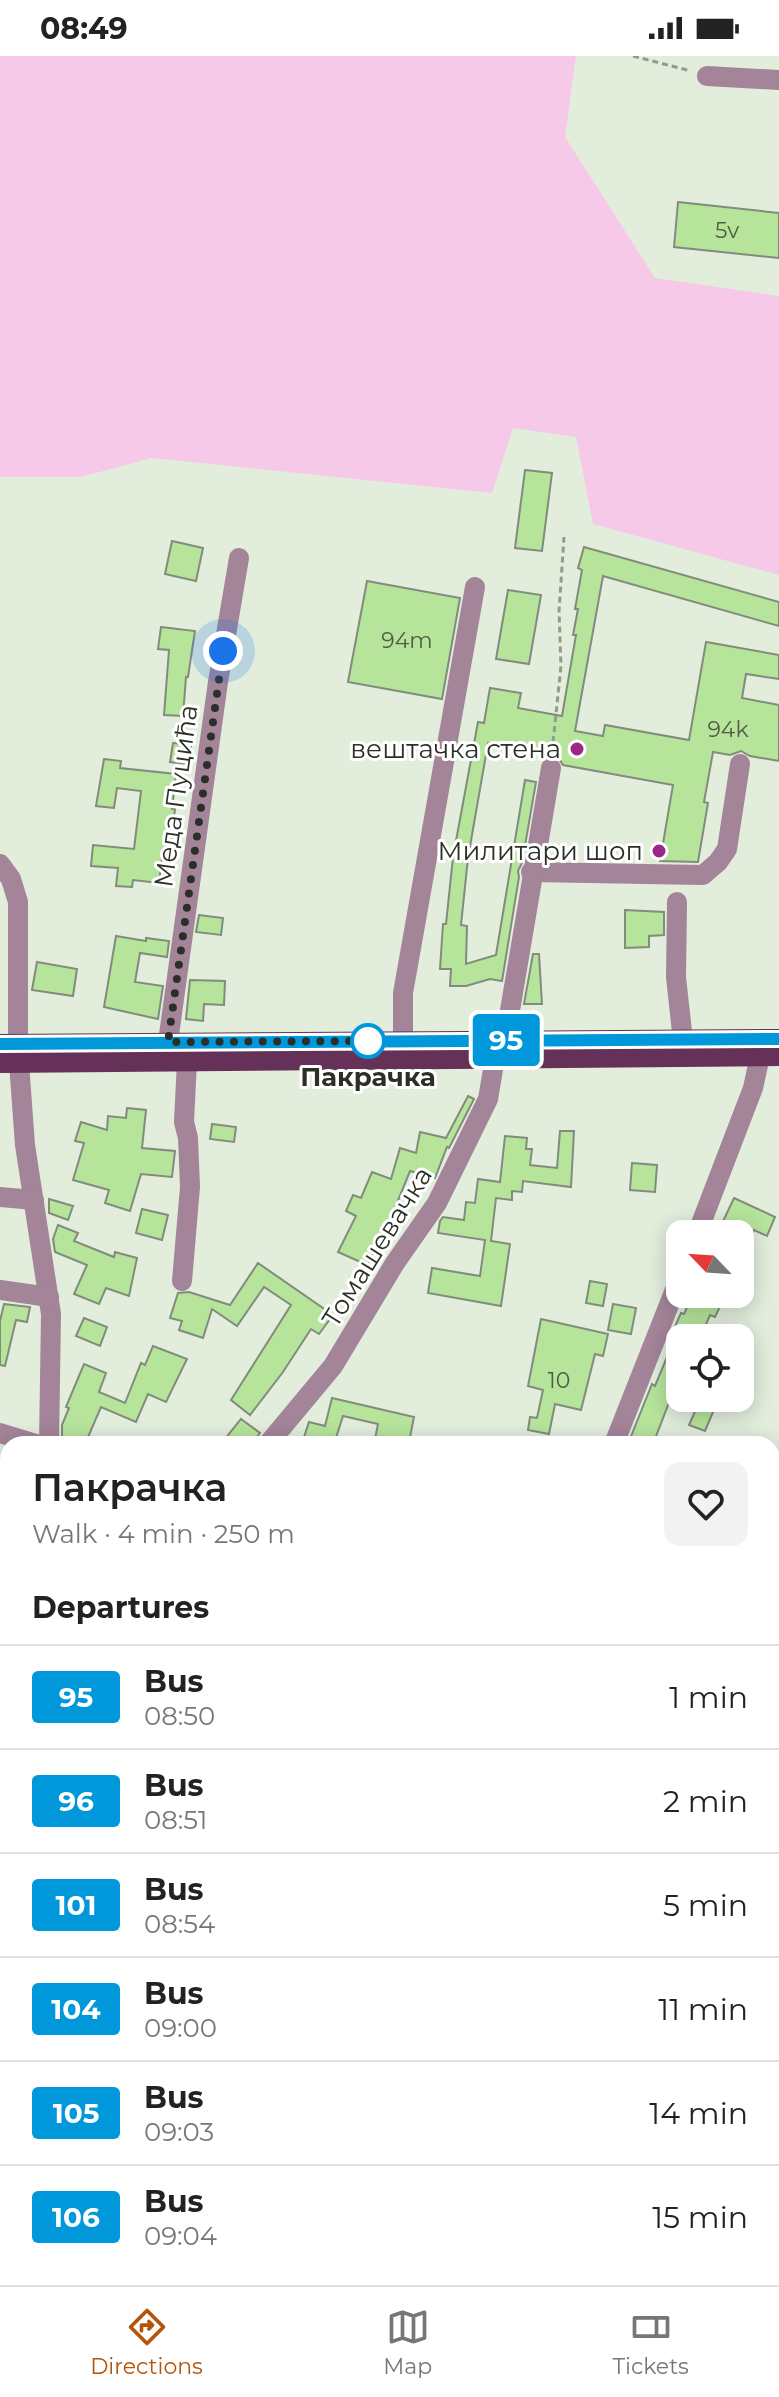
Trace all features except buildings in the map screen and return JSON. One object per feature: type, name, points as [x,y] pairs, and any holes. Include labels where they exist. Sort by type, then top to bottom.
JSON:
[{"type":"main road","points":[[9,1053],[187,1061],[779,1039]]},
{"type":"main road","points":[[9,1053],[168,1042],[403,1041],[500,1049],[770,1056]]},
{"type":"street","points":[[707,76],[779,80]]},
{"type":"street","name":"Меда Пуцића","points":[[168,1042],[218,682],[239,558]]},
{"type":"street","points":[[403,1041],[403,993],[475,587]]},
{"type":"street","points":[[531,872],[703,875],[727,849],[740,764]]},
{"type":"street","name":"Томашевачка","points":[[275,1436],[333,1366],[395,1263],[437,1203],[488,1099],[500,1049],[551,768]]},
{"type":"street","points":[[4,874],[18,902],[9,1053],[49,1297],[52,1349],[49,1436]]},
{"type":"street","points":[[677,902],[676,977],[683,1041]]},
{"type":"street","points":[[702,1220],[753,1088],[770,1056]]},
{"type":"street","points":[[182,1281],[190,1187],[188,1138],[184,1122],[187,1061]]},
{"type":"street","points":[[179,1196],[178,1136],[184,1122]]},
{"type":"street","points":[[0,1197],[34,1200]]},
{"type":"street","points":[[0,1290],[49,1297]]},
{"type":"street","points":[[617,1436],[668,1308]]},
{"type":"path","points":[[633,56],[707,76]]},
{"type":"path","points":[[551,768],[561,666],[559,611],[564,537]]},
{"type":"shaded area","points":[[0,56],[576,56],[565,137],[655,278],[779,296],[779,575],[593,524],[576,437],[513,428],[492,493],[152,458],[81,477],[0,477]]},
{"type":"bus line","name":"95","points":[[0,1044],[779,1039]]},
{"type":"place","name":"вештачка стена","points":[[577,749]]},
{"type":"place","name":"Милитари шоп","points":[[659,851]]},
{"type":"place","name":"Пакрачка","points":[[368,1041]]},
{"type":"route","points":[[223,651],[168,1042],[375,1041],[368,1041]]}]
